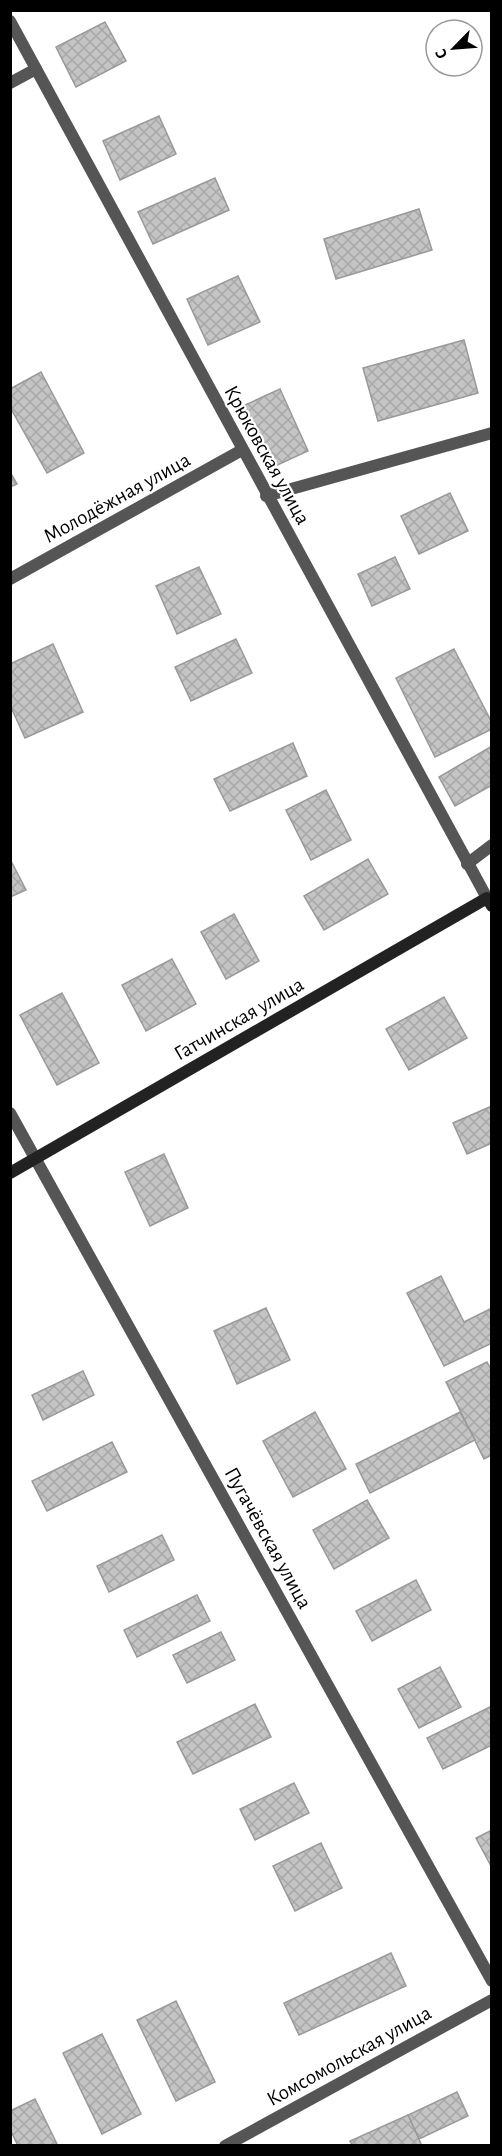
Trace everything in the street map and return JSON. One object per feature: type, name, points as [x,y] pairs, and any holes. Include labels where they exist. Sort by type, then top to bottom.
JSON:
[{"type":"street","name":"Крюковская улица","points":[[10,21],[266,496],[489,902]]},
{"type":"street","points":[[10,83],[36,69]]},
{"type":"street","points":[[266,496],[492,433]]},
{"type":"street","name":"Молодёжная улица","points":[[10,579],[242,450]]},
{"type":"street","points":[[467,864],[492,845]]},
{"type":"street","name":"Гатчинская улица","points":[[10,1173],[489,902]]},
{"type":"street","name":"Пугачёвская улица","points":[[10,1113],[492,1981]]},
{"type":"street","name":"Комсомольская улица","points":[[225,2145],[492,2000]]},
{"type":"building","points":[[105,22],[126,61],[76,87],[56,47]]},
{"type":"building","points":[[159,116],[176,154],[120,180],[103,141]]},
{"type":"building","points":[[215,178],[229,210],[153,244],[138,212]]},
{"type":"building","points":[[419,209],[432,250],[336,279],[324,239]]},
{"type":"building","points":[[238,276],[260,322],[208,345],[187,299]]},
{"type":"building","points":[[464,340],[478,393],[378,421],[363,368]]},
{"type":"building","points":[[41,372],[84,453],[47,473],[10,407],[10,389]]},
{"type":"building","points":[[280,389],[308,451],[273,467],[245,405]]},
{"type":"building","points":[[10,472],[17,484],[10,487]]},
{"type":"building","points":[[450,493],[468,531],[419,554],[401,516]]},
{"type":"building","points":[[395,557],[410,589],[372,606],[358,574]]},
{"type":"building","points":[[199,567],[221,614],[177,634],[156,586]]},
{"type":"building","points":[[236,639],[252,673],[191,701],[175,667]]},
{"type":"building","points":[[53,644],[83,712],[25,738],[10,705],[10,664]]},
{"type":"building","points":[[454,649],[492,723],[492,729],[435,757],[396,678]]},
{"type":"building","points":[[293,743],[307,776],[230,811],[214,779]]},
{"type":"building","points":[[492,746],[492,785],[455,806],[439,777]]},
{"type":"building","points":[[326,790],[351,840],[311,860],[286,810]]},
{"type":"building","points":[[10,859],[26,890],[10,897]]},
{"type":"building","points":[[368,859],[388,894],[324,930],[304,896]]},
{"type":"building","points":[[234,914],[259,961],[226,979],[201,932]]},
{"type":"building","points":[[172,959],[196,1004],[146,1031],[122,985]]},
{"type":"building","points":[[62,993],[99,1063],[57,1085],[20,1015]]},
{"type":"building","points":[[444,997],[467,1038],[409,1070],[386,1029]]},
{"type":"building","points":[[492,1106],[492,1143],[467,1154],[453,1123]]},
{"type":"building","points":[[164,1154],[188,1208],[150,1226],[125,1172]]},
{"type":"building","points":[[441,1276],[464,1322],[492,1308],[492,1343],[444,1366],[407,1293]]},
{"type":"building","points":[[266,1308],[290,1360],[237,1384],[214,1331]]},
{"type":"building","points":[[487,1362],[492,1371],[492,1455],[484,1459],[446,1382]]},
{"type":"building","points":[[83,1371],[94,1395],[43,1420],[32,1395]]},
{"type":"building","points":[[315,1412],[346,1469],[293,1497],[263,1441]]},
{"type":"building","points":[[460,1412],[475,1440],[370,1493],[356,1464]]},
{"type":"building","points":[[112,1442],[127,1472],[47,1511],[32,1481]]},
{"type":"building","points":[[367,1500],[389,1538],[334,1569],[313,1530]]},
{"type":"building","points":[[162,1535],[174,1560],[109,1592],[97,1566]]},
{"type":"building","points":[[416,1580],[431,1610],[372,1641],[356,1611]]},
{"type":"building","points":[[197,1595],[210,1621],[137,1657],[124,1630]]},
{"type":"building","points":[[221,1632],[235,1660],[187,1683],[173,1655]]},
{"type":"building","points":[[440,1667],[461,1707],[419,1728],[398,1689]]},
{"type":"building","points":[[255,1704],[271,1737],[193,1774],[177,1742]]},
{"type":"building","points":[[492,1706],[492,1745],[443,1769],[427,1738]]},
{"type":"building","points":[[294,1783],[309,1813],[255,1840],[240,1809]]},
{"type":"building","points":[[492,1830],[492,1868],[476,1838]]},
{"type":"building","points":[[321,1843],[342,1888],[295,1911],[273,1866]]},
{"type":"building","points":[[391,1953],[406,1986],[299,2035],[284,2003]]},
{"type":"building","points":[[176,2001],[215,2082],[176,2101],[137,2020]]},
{"type":"building","points":[[102,2034],[141,2114],[102,2134],[63,2053]]},
{"type":"building","points":[[457,2092],[468,2116],[419,2139],[408,2115]]},
{"type":"building","points":[[35,2099],[58,2146],[18,2146],[10,2129],[10,2111]]},
{"type":"building","points":[[408,2115],[422,2146],[353,2146],[350,2141]]}]
